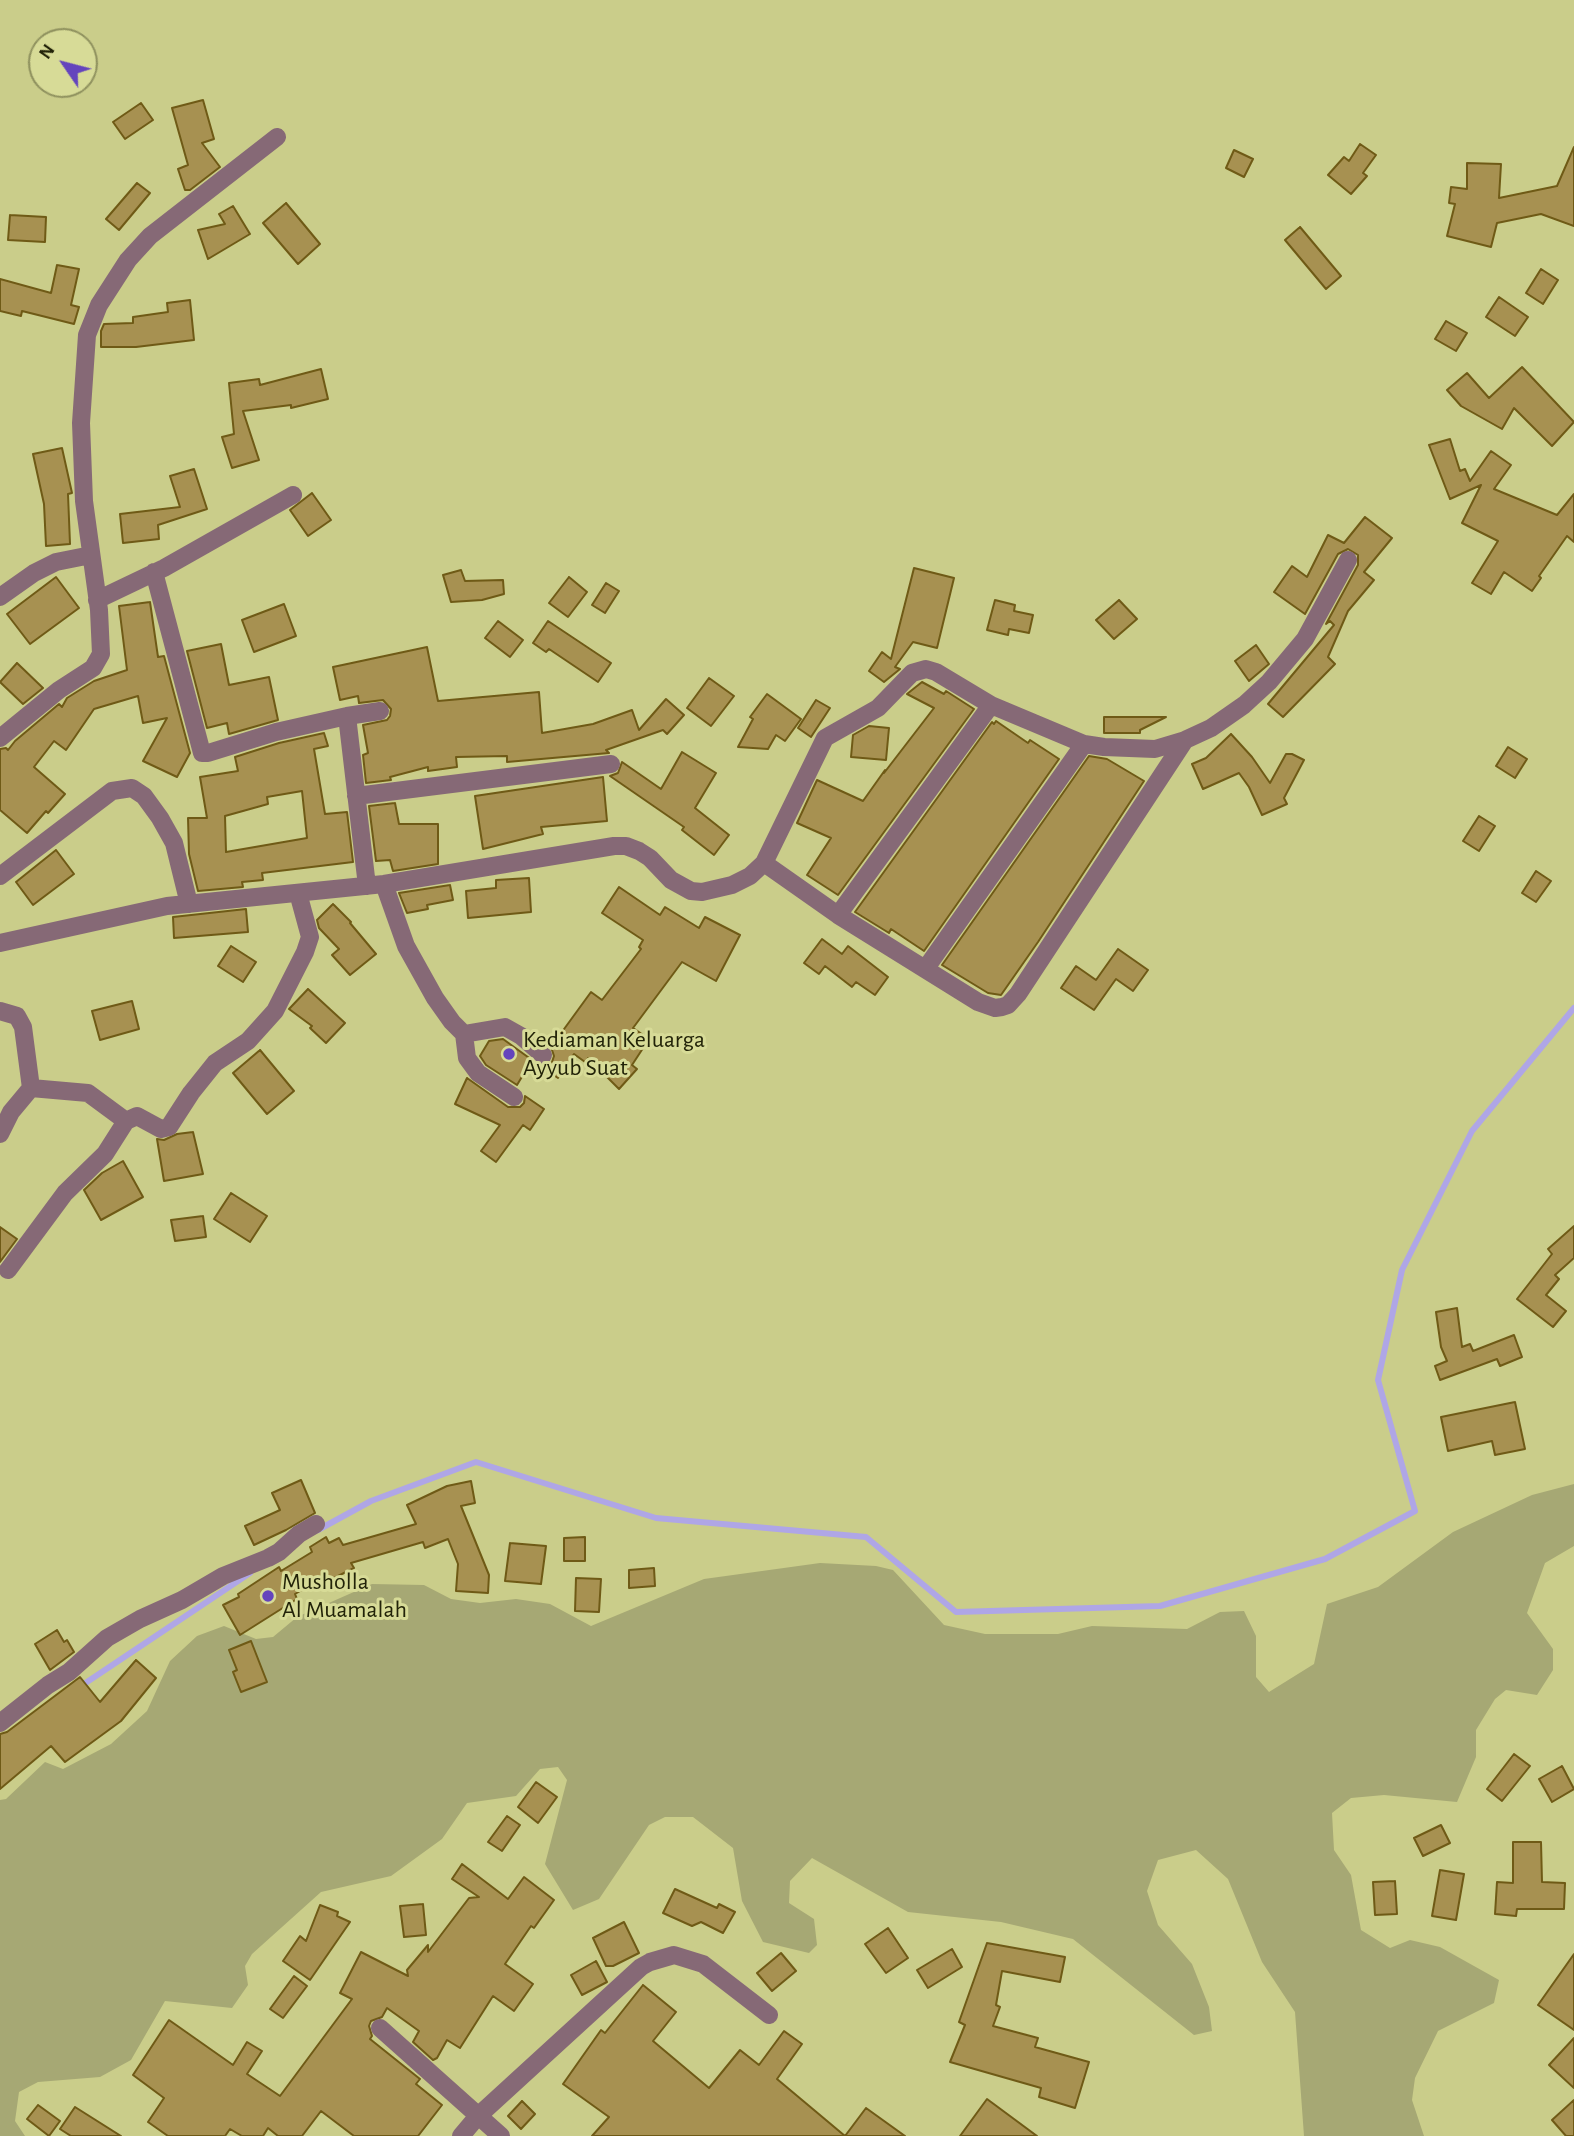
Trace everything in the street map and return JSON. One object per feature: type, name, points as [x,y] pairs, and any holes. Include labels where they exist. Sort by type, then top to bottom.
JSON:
[{"type":"street","points":[[0,737],[99,661],[102,647],[84,501],[81,423],[88,335],[99,304],[128,260],[150,236],[277,136]]},
{"type":"street","points":[[97,600],[154,572],[293,495]]},
{"type":"street","points":[[0,597],[34,573],[56,562],[91,555]]},
{"type":"street","points":[[0,943],[167,906],[375,885],[614,846],[626,846],[639,851],[682,888],[702,892],[732,885],[750,876],[764,863],[825,738],[878,708],[912,673],[926,669],[936,673],[991,705],[1084,744],[1155,749],[1185,740],[1211,728],[1244,705],[1290,660],[1305,639],[1349,560]]},
{"type":"street","points":[[154,572],[202,752],[208,753],[276,732],[380,711]]},
{"type":"street","points":[[838,915],[991,705]]},
{"type":"street","points":[[347,716],[356,796],[375,885],[435,998],[464,1034],[467,1058],[478,1073],[514,1097]]},
{"type":"street","points":[[764,863],[838,915],[987,1006],[995,1008],[1008,1004],[1018,994],[1185,740]]},
{"type":"street","points":[[926,968],[1084,744]]},
{"type":"street","points":[[356,796],[611,764]]},
{"type":"street","points":[[0,876],[112,791],[132,788],[144,796],[174,843],[189,904]]},
{"type":"street","points":[[9,1270],[65,1193],[105,1154],[126,1121],[137,1116],[161,1129],[169,1127],[215,1063],[247,1041],[275,1011],[305,953],[310,937],[298,893]]},
{"type":"street","points":[[0,1011],[17,1016],[23,1027],[31,1088],[11,1112],[0,1134]]},
{"type":"street","points":[[464,1034],[505,1027],[521,1036],[543,1055]]},
{"type":"street","points":[[31,1088],[88,1093],[126,1121]]},
{"type":"street","points":[[0,1723],[69,1672],[107,1638],[223,1576],[279,1552],[299,1534],[316,1524]]},
{"type":"street","points":[[461,2136],[477,2116],[641,1967],[663,1957],[674,1955],[703,1964],[769,2015]]},
{"type":"street","points":[[380,2028],[501,2136]]},
{"type":"green space","points":[[1574,1484],[1574,1546],[1545,1563],[1527,1613],[1553,1649],[1553,1670],[1537,1695],[1506,1690],[1495,1699],[1476,1730],[1476,1757],[1457,1802],[1384,1795],[1351,1798],[1332,1813],[1334,1850],[1351,1875],[1361,1930],[1390,1948],[1410,1940],[1440,1947],[1499,1980],[1494,2003],[1438,2031],[1415,2078],[1412,2100],[1424,2136],[1304,2136],[1295,2012],[1262,1962],[1228,1879],[1196,1850],[1158,1860],[1147,1891],[1158,1925],[1192,1964],[1209,2007],[1212,2031],[1194,2035],[1073,1939],[1001,1922],[908,1912],[812,1858],[790,1881],[789,1903],[814,1919],[817,1945],[809,1953],[763,1942],[742,1901],[733,1848],[693,1817],[665,1817],[649,1825],[599,1899],[573,1910],[545,1864],[567,1780],[558,1767],[540,1769],[516,1796],[467,1803],[442,1839],[391,1876],[321,1892],[252,1954],[245,1966],[248,1985],[232,2008],[165,2001],[131,2060],[100,2077],[38,2082],[19,2092],[15,2121],[25,2136],[0,2136],[0,1800],[6,1799],[45,1762],[63,1769],[111,1744],[147,1711],[170,1661],[197,1636],[224,1626],[256,1639],[273,1637],[297,1617],[372,1584],[424,1585],[451,1599],[480,1603],[516,1599],[550,1604],[591,1626],[704,1579],[820,1563],[876,1566],[893,1570],[944,1625],[985,1634],[1058,1634],[1092,1626],[1187,1629],[1220,1612],[1244,1611],[1256,1636],[1256,1677],[1269,1692],[1314,1664],[1327,1604],[1378,1587],[1453,1532],[1532,1495]]},
{"type":"building","points":[[203,100],[214,139],[202,143],[220,167],[190,190],[185,190],[178,169],[188,165],[172,108]]},
{"type":"building","points":[[141,103],[153,120],[125,139],[113,122]]},
{"type":"building","points":[[1360,144],[1376,155],[1363,173],[1367,176],[1351,194],[1328,175],[1344,157],[1349,161]]},
{"type":"building","points":[[1574,147],[1574,226],[1541,214],[1497,223],[1491,247],[1447,236],[1455,204],[1449,203],[1451,187],[1467,189],[1467,163],[1501,164],[1499,198],[1557,186]]},
{"type":"building","points":[[1234,150],[1253,159],[1244,177],[1226,168]]},
{"type":"building","points":[[137,183],[150,193],[119,230],[106,219]]},
{"type":"building","points":[[286,203],[320,244],[298,264],[263,223]]},
{"type":"building","points":[[233,206],[250,234],[208,259],[198,230],[225,224],[219,214]]},
{"type":"building","points":[[10,215],[46,217],[45,242],[8,240]]},
{"type":"building","points":[[1300,227],[1341,276],[1326,289],[1285,240]]},
{"type":"building","points":[[57,265],[79,269],[71,305],[79,307],[74,324],[22,311],[21,316],[0,311],[0,279],[51,293]]},
{"type":"building","points":[[1541,269],[1558,280],[1543,304],[1526,293]]},
{"type":"building","points":[[1499,297],[1528,317],[1515,336],[1486,317]]},
{"type":"building","points":[[190,300],[194,340],[136,347],[101,347],[104,324],[133,323],[133,317],[168,312],[167,303]]},
{"type":"building","points":[[1446,321],[1467,333],[1456,351],[1435,339]]},
{"type":"building","points":[[1522,367],[1574,422],[1552,446],[1514,408],[1502,429],[1461,406],[1447,390],[1467,373],[1489,398]]},
{"type":"building","points":[[321,369],[328,399],[291,408],[291,405],[243,411],[259,460],[232,468],[222,437],[234,434],[229,383],[259,379],[260,385]]},
{"type":"building","points":[[1450,439],[1460,471],[1465,469],[1470,481],[1491,451],[1511,465],[1494,489],[1557,515],[1574,494],[1574,542],[1567,536],[1539,576],[1541,578],[1532,591],[1504,572],[1491,594],[1472,583],[1498,541],[1462,523],[1481,485],[1450,499],[1429,445]]},
{"type":"building","points":[[62,448],[72,493],[68,494],[70,544],[46,546],[44,504],[33,454]]},
{"type":"building","points":[[194,469],[207,509],[158,525],[159,539],[123,543],[120,514],[180,507],[170,476]]},
{"type":"building","points":[[312,493],[331,520],[308,536],[290,510]]},
{"type":"building","points":[[1365,517],[1392,538],[1364,572],[1374,580],[1348,611],[1328,657],[1335,664],[1283,717],[1268,704],[1334,625],[1330,621],[1326,624],[1358,565],[1358,555],[1348,549],[1338,554],[1305,614],[1274,592],[1292,566],[1307,577],[1328,535],[1344,543]]},
{"type":"building","points":[[914,568],[954,578],[937,648],[913,642],[895,667],[900,669],[884,682],[869,671],[882,652],[891,659]]},
{"type":"building","points":[[461,570],[465,581],[503,580],[504,594],[482,600],[451,602],[443,575]]},
{"type":"building","points":[[56,577],[79,608],[30,644],[7,614]]},
{"type":"building","points":[[569,577],[587,592],[568,617],[549,603]]},
{"type":"building","points":[[606,583],[619,591],[605,613],[592,605]]},
{"type":"building","points":[[995,600],[1015,605],[1014,611],[1033,615],[1029,633],[1009,629],[1008,635],[987,630]]},
{"type":"building","points":[[1119,600],[1137,619],[1114,639],[1096,620]]},
{"type":"building","points":[[150,602],[158,657],[164,656],[190,753],[177,777],[143,761],[167,718],[143,723],[138,696],[94,709],[66,750],[54,741],[34,767],[65,794],[27,833],[0,810],[0,749],[8,750],[59,704],[62,707],[67,698],[94,681],[127,670],[119,606]]},
{"type":"building","points":[[284,604],[296,636],[254,652],[242,620]]},
{"type":"building","points":[[498,621],[523,640],[510,657],[485,638]]},
{"type":"building","points":[[548,621],[611,663],[598,682],[549,649],[546,652],[533,643]]},
{"type":"building","points":[[221,644],[229,685],[269,677],[278,720],[229,734],[227,723],[207,728],[187,651]]},
{"type":"building","points":[[1256,645],[1269,664],[1249,681],[1235,661]]},
{"type":"building","points":[[427,647],[438,701],[539,692],[542,733],[593,724],[632,710],[639,730],[666,699],[684,715],[667,734],[663,730],[606,750],[609,753],[507,762],[507,756],[456,757],[457,767],[428,771],[428,767],[390,777],[391,780],[366,783],[363,755],[368,753],[363,725],[387,720],[391,709],[383,700],[359,703],[358,696],[340,700],[333,667]]},
{"type":"building","points":[[17,663],[43,688],[23,704],[0,682]]},
{"type":"building","points":[[709,678],[734,696],[711,726],[687,708]]},
{"type":"building","points":[[922,682],[944,694],[946,691],[974,709],[838,895],[807,875],[831,838],[797,823],[817,780],[863,801],[934,708],[907,694]]},
{"type":"building","points":[[767,694],[801,719],[785,741],[776,735],[768,749],[738,747],[753,719],[750,717]]},
{"type":"building","points":[[816,700],[830,708],[811,737],[798,728]]},
{"type":"building","points":[[1104,717],[1166,717],[1140,730],[1140,733],[1104,733]]},
{"type":"building","points":[[996,721],[1028,743],[1030,740],[1059,759],[924,951],[891,929],[889,933],[855,912],[992,722],[994,724]]},
{"type":"building","points":[[869,726],[889,728],[886,760],[851,757],[853,735]]},
{"type":"building","points":[[324,733],[328,746],[314,749],[325,814],[347,812],[353,862],[262,873],[263,880],[242,882],[243,887],[198,891],[189,854],[188,818],[207,818],[200,777],[238,771],[235,757]],"holes":[[[302,791],[307,838],[226,852],[225,816],[268,804],[267,797]]]},
{"type":"building","points":[[1231,734],[1252,757],[1270,783],[1286,754],[1304,760],[1284,798],[1287,804],[1262,815],[1239,773],[1203,789],[1192,764],[1206,758]]},
{"type":"building","points":[[1508,747],[1527,759],[1515,778],[1496,766]]},
{"type":"building","points":[[682,752],[716,773],[695,808],[729,835],[714,855],[682,830],[684,827],[610,776],[618,773],[622,762],[661,789]]},
{"type":"building","points":[[1089,756],[1107,759],[1144,781],[1001,995],[988,993],[942,965]]},
{"type":"building","points":[[603,777],[607,821],[541,827],[543,834],[483,849],[475,796]]},
{"type":"building","points":[[395,803],[399,824],[438,824],[438,864],[393,871],[390,860],[376,861],[369,806]]},
{"type":"building","points":[[1479,816],[1495,826],[1479,851],[1463,841]]},
{"type":"building","points":[[56,850],[74,874],[33,905],[16,882]]},
{"type":"building","points":[[1536,871],[1551,881],[1536,902],[1522,893]]},
{"type":"building","points":[[529,878],[531,912],[468,918],[466,891],[496,888],[496,880]]},
{"type":"building","points":[[450,885],[453,900],[427,905],[428,909],[407,913],[399,893]]},
{"type":"building","points":[[619,887],[660,915],[665,907],[699,928],[705,917],[740,935],[716,981],[682,962],[633,1028],[649,1039],[632,1065],[637,1069],[619,1089],[588,1058],[585,1062],[574,1054],[558,1078],[540,1066],[552,1062],[554,1056],[551,1047],[591,992],[602,1000],[641,949],[639,947],[643,940],[602,913]]},
{"type":"building","points":[[333,904],[376,954],[350,975],[332,955],[339,949],[319,928],[317,920]]},
{"type":"building","points":[[246,909],[248,932],[174,938],[173,917]]},
{"type":"building","points":[[822,939],[842,954],[848,946],[888,977],[875,995],[856,982],[852,987],[825,966],[819,974],[804,963]]},
{"type":"building","points":[[231,946],[256,962],[243,982],[218,966]]},
{"type":"building","points":[[1118,949],[1148,970],[1133,991],[1116,979],[1094,1010],[1061,988],[1076,966],[1096,980]]},
{"type":"building","points":[[308,989],[345,1023],[326,1043],[310,1028],[312,1026],[289,1009]]},
{"type":"building","points":[[132,1001],[139,1029],[100,1040],[92,1011]]},
{"type":"building","name":"Kediaman Keluarga Ayyub Suat","points":[[503,1039],[532,1060],[517,1085],[486,1065],[480,1056],[489,1041]]},
{"type":"building","points":[[260,1050],[294,1091],[267,1114],[233,1073]]},
{"type":"building","points":[[467,1078],[508,1107],[520,1107],[525,1096],[544,1109],[530,1130],[523,1125],[496,1162],[481,1151],[500,1125],[455,1104]]},
{"type":"building","points":[[193,1132],[203,1174],[164,1181],[157,1139],[164,1140],[177,1134]]},
{"type":"building","points":[[123,1161],[143,1197],[101,1220],[84,1190],[102,1173]]},
{"type":"building","points":[[231,1193],[267,1216],[250,1242],[214,1219]]},
{"type":"building","points":[[203,1216],[206,1237],[175,1241],[171,1220]]},
{"type":"building","points":[[1574,1226],[1574,1258],[1555,1275],[1559,1279],[1546,1295],[1566,1311],[1553,1327],[1517,1299],[1552,1254],[1548,1249]]},
{"type":"building","points":[[0,1227],[17,1239],[0,1262]]},
{"type":"building","points":[[1457,1308],[1462,1347],[1470,1344],[1473,1351],[1514,1335],[1522,1357],[1500,1366],[1497,1359],[1440,1380],[1435,1366],[1447,1361],[1441,1347],[1436,1312]]},
{"type":"building","points":[[1515,1402],[1525,1449],[1495,1455],[1492,1441],[1448,1451],[1441,1417]]},
{"type":"building","points":[[301,1480],[315,1513],[254,1545],[245,1526],[280,1510],[272,1493]]},
{"type":"building","points":[[471,1481],[475,1503],[461,1506],[489,1575],[488,1593],[456,1591],[458,1564],[448,1539],[425,1548],[423,1542],[351,1563],[354,1568],[326,1582],[324,1577],[295,1594],[297,1599],[240,1635],[223,1605],[239,1597],[238,1594],[279,1567],[281,1571],[312,1552],[310,1547],[326,1537],[329,1543],[339,1538],[343,1545],[416,1524],[407,1505],[447,1486]]},
{"type":"building","points":[[585,1537],[585,1561],[564,1561],[564,1538]]},
{"type":"building","points":[[510,1543],[546,1546],[541,1584],[505,1581]]},
{"type":"building","points":[[654,1568],[655,1586],[629,1588],[629,1570]]},
{"type":"building","points":[[576,1578],[601,1579],[599,1612],[575,1611]]},
{"type":"building","points":[[57,1630],[74,1652],[50,1670],[35,1644]]},
{"type":"building","points":[[251,1641],[267,1682],[241,1692],[233,1672],[237,1670],[229,1650]]},
{"type":"building","points":[[136,1660],[156,1678],[121,1721],[65,1762],[51,1746],[0,1789],[0,1734],[7,1732],[80,1677],[100,1702]]},
{"type":"building","points":[[1514,1754],[1530,1766],[1502,1801],[1487,1789]]},
{"type":"building","points":[[1562,1766],[1574,1789],[1552,1802],[1539,1779]]},
{"type":"building","points":[[536,1782],[557,1797],[538,1823],[518,1807]]},
{"type":"building","points":[[507,1816],[520,1825],[502,1851],[488,1842]]},
{"type":"building","points":[[1441,1825],[1450,1843],[1423,1856],[1414,1838]]},
{"type":"building","points":[[1513,1842],[1541,1842],[1542,1882],[1565,1883],[1564,1909],[1517,1909],[1516,1916],[1495,1914],[1497,1882],[1513,1883]]},
{"type":"building","points":[[462,1864],[508,1899],[524,1877],[554,1900],[534,1928],[531,1926],[505,1964],[533,1984],[514,2011],[493,1996],[460,2048],[447,2040],[437,2058],[433,2060],[413,2042],[419,2031],[387,2008],[382,2017],[371,2021],[370,2039],[420,2079],[416,2084],[442,2105],[418,2136],[354,2136],[321,2111],[302,2136],[278,2136],[268,2128],[263,2136],[242,2136],[230,2129],[225,2136],[168,2136],[148,2122],[164,2098],[133,2075],[169,2020],[233,2065],[247,2042],[262,2051],[247,2074],[280,2096],[352,1999],[340,1993],[361,1952],[408,1976],[407,1970],[428,1945],[428,1952],[469,1898],[479,1897],[452,1879]]},
{"type":"building","points":[[1440,1870],[1464,1874],[1456,1920],[1432,1916]]},
{"type":"building","points":[[1395,1881],[1397,1914],[1375,1915],[1373,1882]]},
{"type":"building","points":[[675,1889],[717,1908],[719,1904],[735,1912],[723,1933],[701,1922],[692,1926],[663,1913]]},
{"type":"building","points":[[423,1904],[426,1935],[404,1937],[400,1906]]},
{"type":"building","points":[[320,1905],[338,1912],[337,1916],[350,1922],[310,1980],[283,1961],[300,1936],[306,1941]]},
{"type":"building","points":[[624,1922],[639,1953],[613,1966],[606,1966],[593,1938]]},
{"type":"building","points":[[888,1928],[908,1958],[886,1973],[865,1944]]},
{"type":"building","points":[[987,1943],[1065,1957],[1060,1982],[1002,1971],[996,2005],[1000,2007],[993,2026],[1038,2038],[1035,2047],[1089,2062],[1075,2108],[1039,2097],[1041,2088],[950,2062],[965,2025],[959,2022]]},
{"type":"building","points":[[952,1949],[962,1967],[928,1988],[917,1970]]},
{"type":"building","points":[[781,1953],[796,1971],[772,1991],[757,1973]]},
{"type":"building","points":[[1574,1954],[1574,2030],[1538,2005]]},
{"type":"building","points":[[596,1961],[607,1982],[582,1995],[571,1975]]},
{"type":"building","points":[[294,1976],[307,1986],[283,2018],[270,2009]]},
{"type":"building","points":[[643,1985],[676,2012],[653,2041],[709,2088],[740,2050],[759,2065],[784,2031],[802,2044],[777,2079],[845,2136],[592,2136],[609,2117],[563,2084],[601,2030],[605,2033]]},
{"type":"building","points":[[1574,2038],[1574,2088],[1549,2065]]},
{"type":"building","points":[[987,2099],[1037,2136],[960,2136]]},
{"type":"building","points":[[1574,2100],[1574,2136],[1566,2136],[1552,2120]]},
{"type":"building","points":[[522,2101],[535,2114],[521,2129],[508,2116]]},
{"type":"building","points":[[38,2105],[60,2121],[49,2136],[27,2119]]},
{"type":"building","points":[[75,2107],[121,2136],[71,2136],[60,2129]]},
{"type":"building","points":[[866,2108],[905,2136],[845,2136]]},
{"type":"waterway","points":[[318,1530],[371,1501],[476,1462],[656,1518],[866,1537],[956,1612],[1160,1606],[1325,1559],[1415,1511],[1378,1380],[1402,1270],[1472,1131],[1574,1008]]},
{"type":"waterway","points":[[78,1688],[250,1573]]},
{"type":"place","name":"Kediaman Keluarga Ayyub Suat","points":[[509,1054]]},
{"type":"place","name":"Musholla Al Muamalah","points":[[268,1596]]}]
